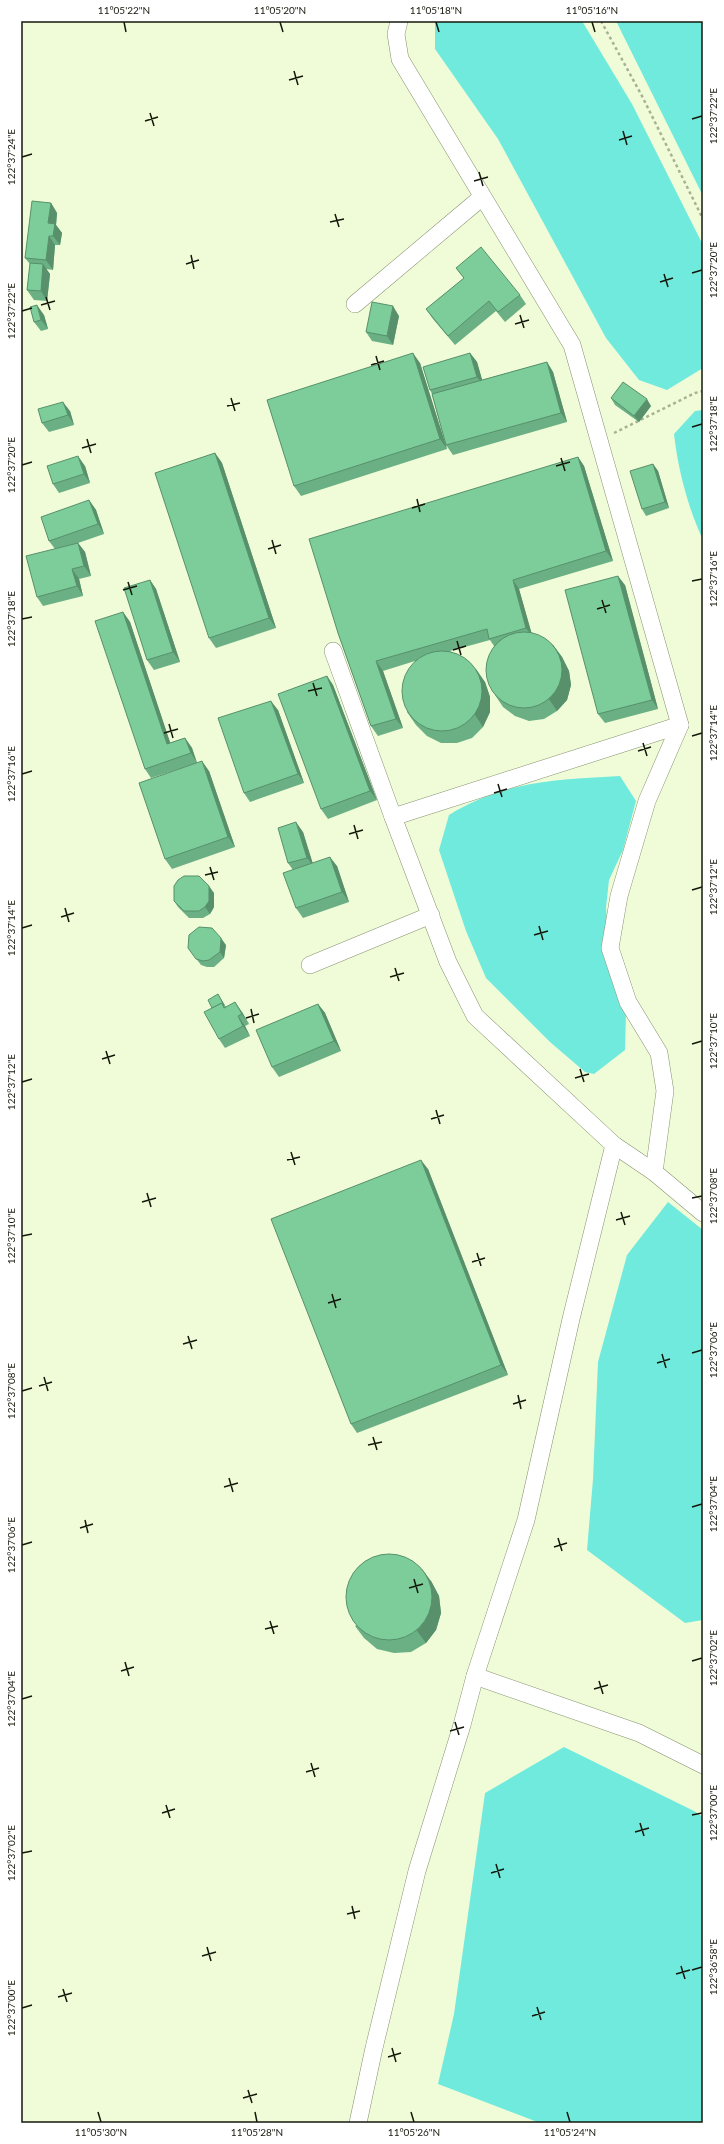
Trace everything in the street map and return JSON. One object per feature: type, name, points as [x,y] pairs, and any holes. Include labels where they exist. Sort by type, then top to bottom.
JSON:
[{"type":"lane","points":[[399,21],[396,34],[400,60],[481,198],[572,345],[680,724],[647,801],[619,896],[610,948],[628,1002],[658,1052],[665,1091],[654,1172]]},
{"type":"lane","points":[[355,304],[481,198]]},
{"type":"lane","points":[[333,651],[448,962],[475,1016],[614,1145],[654,1172],[703,1213]]},
{"type":"lane","points":[[393,816],[680,724]]},
{"type":"lane","points":[[310,965],[431,915]]},
{"type":"lane","points":[[358,2123],[374,2048],[417,1871],[462,1725],[475,1676],[526,1520],[571,1319],[614,1145]]},
{"type":"lane","points":[[475,1676],[639,1733],[703,1765]]},
{"type":"path","points":[[601,21],[642,96],[703,219]]},
{"type":"path","points":[[599,441],[695,393],[703,391]]},
{"type":"water","points":[[435,21],[582,21],[632,104],[703,245],[703,368],[667,390],[639,380],[606,338],[498,139],[435,49]]},
{"type":"water","points":[[616,21],[703,21],[703,196]]},
{"type":"water","points":[[703,410],[703,540],[684,488],[674,434],[695,411]]},
{"type":"water","points":[[620,776],[636,801],[623,850],[609,880],[606,908],[610,959],[626,1013],[625,1050],[594,1074],[585,1072],[550,1042],[486,978],[466,931],[439,850],[449,815],[482,798],[508,789],[542,782]]},
{"type":"water","points":[[668,1202],[703,1230],[703,1620],[685,1623],[587,1550],[593,1479],[598,1362],[627,1255]]},
{"type":"water","points":[[564,1747],[694,1811],[703,1817],[703,2123],[540,2123],[438,2084],[454,2014],[485,1793]]},
{"type":"building","points":[[32,201],[51,203],[48,223],[55,224],[53,236],[49,236],[46,260],[25,258]]},
{"type":"building","points":[[481,247],[520,295],[498,312],[489,301],[448,336],[426,309],[464,278],[456,268]]},
{"type":"building","points":[[30,263],[43,264],[41,291],[27,290]]},
{"type":"building","points":[[372,302],[393,306],[387,336],[366,332]]},
{"type":"building","points":[[37,305],[41,320],[34,322],[30,307]]},
{"type":"building","points":[[413,353],[440,439],[294,486],[267,400]]},
{"type":"building","points":[[470,353],[477,377],[430,390],[423,367]]},
{"type":"building","points":[[547,362],[561,413],[446,445],[432,394]]},
{"type":"building","points":[[623,382],[647,399],[634,416],[611,398]]},
{"type":"building","points":[[63,402],[68,415],[42,423],[38,409]]},
{"type":"building","points":[[215,453],[269,618],[209,638],[155,473]]},
{"type":"building","points":[[78,456],[84,474],[53,484],[47,466]]},
{"type":"building","points":[[578,457],[606,551],[513,580],[526,628],[489,639],[487,629],[376,661],[396,719],[371,726],[338,633],[309,539]]},
{"type":"building","points":[[653,464],[665,502],[642,509],[630,471]]},
{"type":"building","points":[[89,500],[98,524],[49,541],[41,517]]},
{"type":"building","points":[[78,543],[84,566],[72,569],[77,586],[37,597],[26,556]]},
{"type":"building","points":[[618,576],[652,700],[598,714],[565,590]]},
{"type":"building","points":[[150,580],[173,652],[147,660],[124,588]]},
{"type":"building","points":[[123,612],[167,744],[185,738],[191,753],[145,769],[95,621]]},
{"type":"building","points":[[524,632],[539,635],[551,643],[559,655],[562,670],[559,685],[551,697],[539,705],[524,708],[509,705],[497,697],[489,685],[486,670],[489,655],[497,643],[509,635]]},
{"type":"building","points":[[442,651],[457,654],[470,663],[479,676],[482,691],[479,706],[470,719],[457,728],[442,731],[427,728],[414,719],[405,706],[402,691],[405,676],[414,663],[427,654]]},
{"type":"building","points":[[327,676],[370,791],[321,809],[278,694]]},
{"type":"building","points":[[271,701],[298,774],[244,793],[218,718]]},
{"type":"building","points":[[202,761],[228,837],[165,859],[139,783]]},
{"type":"building","points":[[296,822],[307,858],[288,863],[278,828]]},
{"type":"building","points":[[330,857],[342,892],[296,908],[283,873]]},
{"type":"building","points":[[184,876],[199,876],[209,886],[209,901],[205,907],[199,911],[184,911],[174,901],[174,886],[178,880]]},
{"type":"building","points":[[199,927],[212,928],[221,938],[220,952],[209,960],[203,961],[196,959],[188,948],[189,935]]},
{"type":"building","points":[[218,994],[224,1005],[222,1003],[212,1008],[208,1000]]},
{"type":"building","points":[[235,1002],[242,1014],[238,1016],[243,1026],[219,1039],[204,1012],[222,1003],[224,1008]]},
{"type":"building","points":[[318,1004],[334,1041],[272,1067],[256,1030]]},
{"type":"building","points":[[421,1160],[501,1365],[351,1424],[271,1219]]},
{"type":"building","points":[[381,1554],[397,1554],[406,1557],[420,1566],[429,1580],[432,1589],[432,1605],[429,1614],[420,1628],[406,1637],[397,1640],[381,1640],[365,1633],[358,1628],[353,1621],[346,1605],[346,1589],[353,1573],[358,1566],[365,1561]]}]
